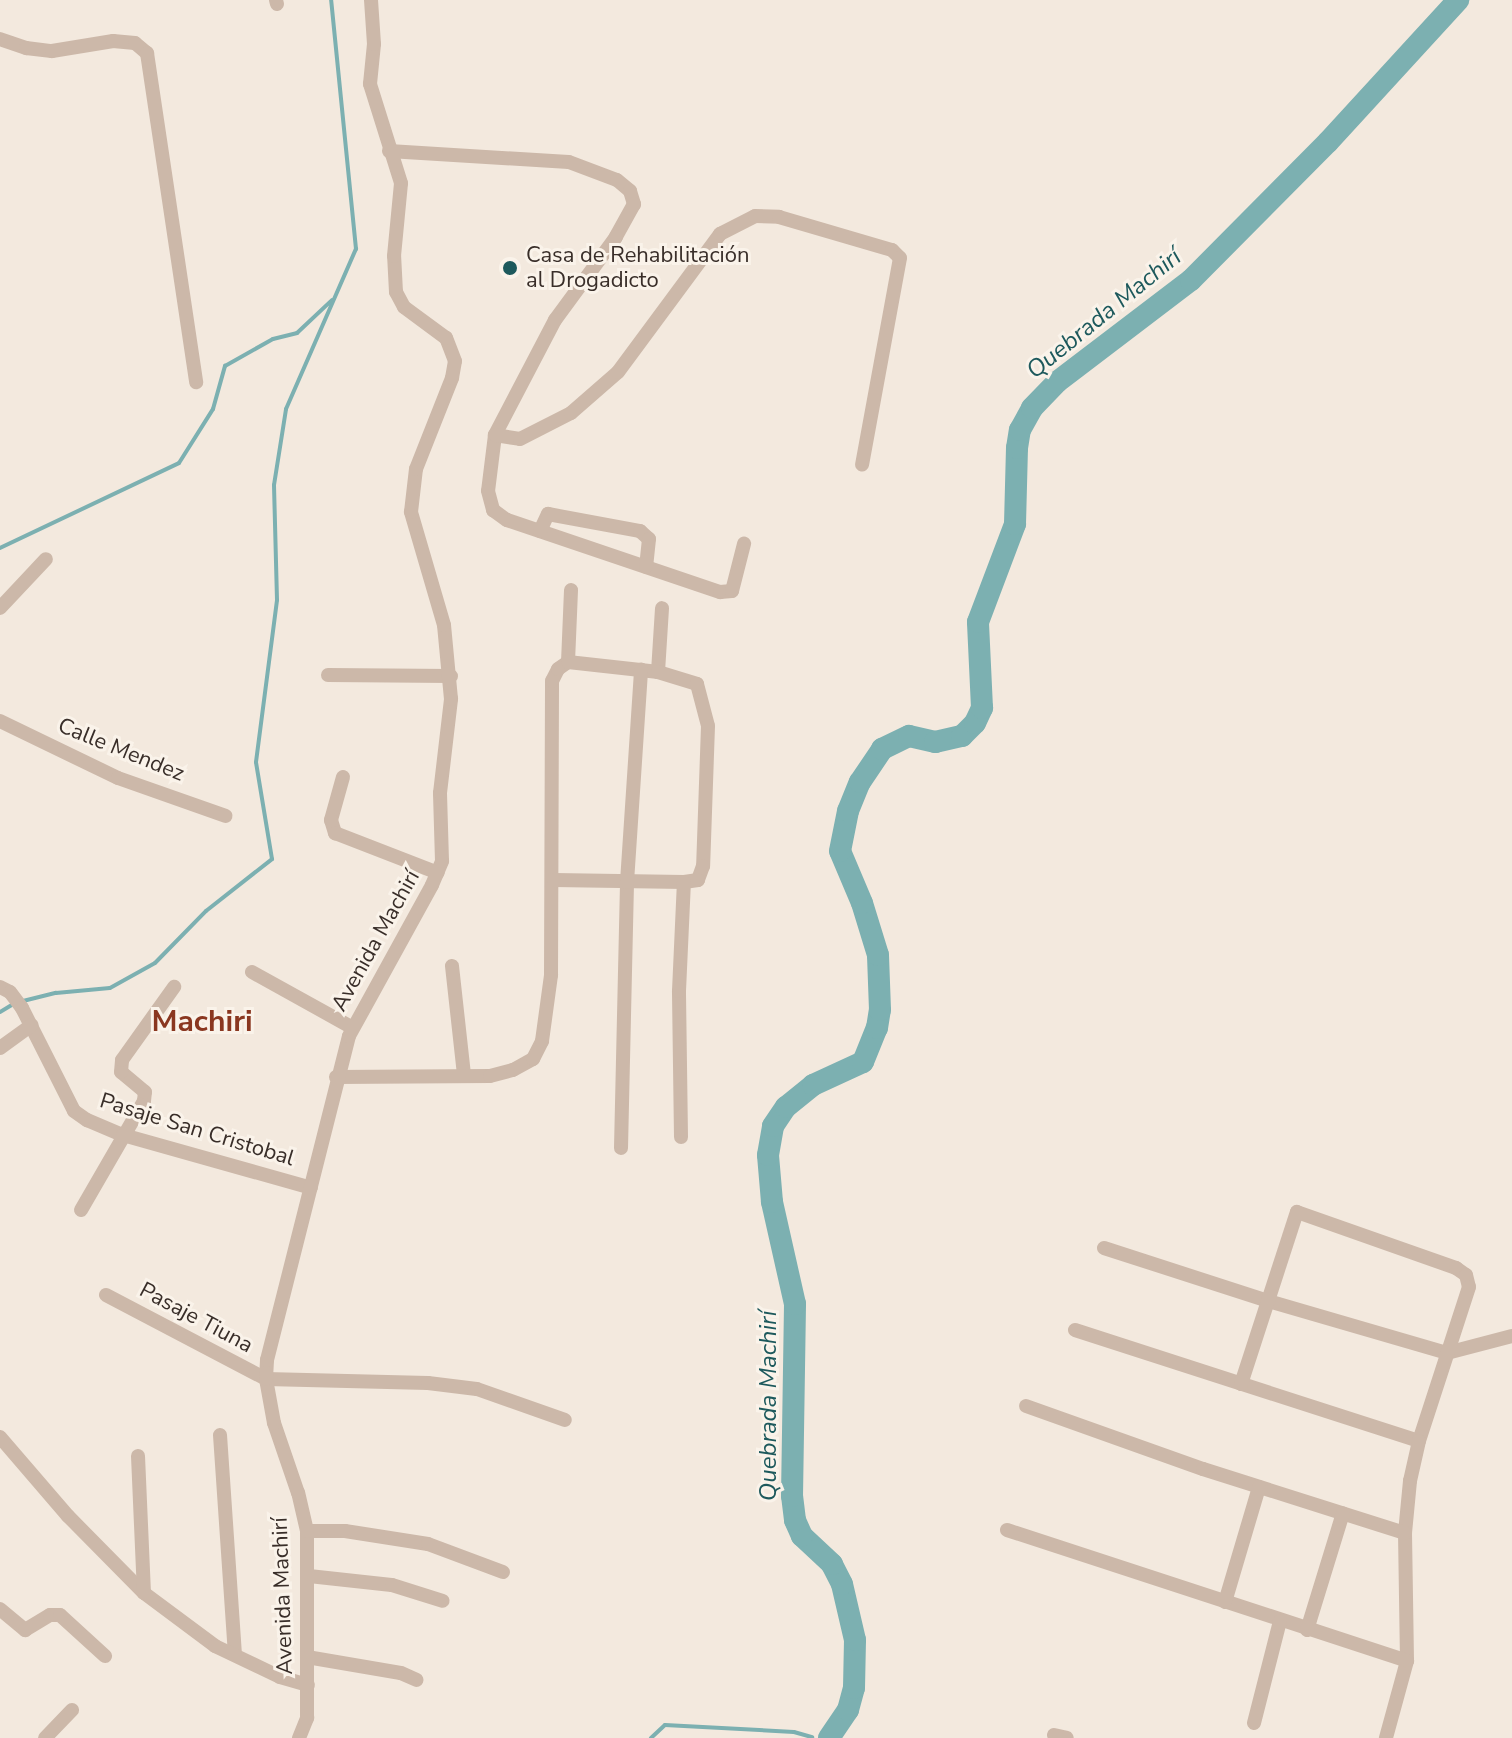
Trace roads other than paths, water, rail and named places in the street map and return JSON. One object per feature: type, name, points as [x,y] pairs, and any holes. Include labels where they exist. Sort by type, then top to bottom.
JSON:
[{"type":"street","name":"Avenida Machirí","points":[[299,1738],[307,1718],[307,1531],[298,1493],[274,1423],[266,1379],[273,1333],[336,1077],[353,1028],[442,861],[440,793],[451,676],[444,625],[411,512],[416,469],[452,378],[455,361],[446,338],[404,307],[396,292],[394,267],[401,183],[370,84],[374,44],[371,0]]},
{"type":"street","points":[[0,39],[26,48],[52,51],[113,41],[135,43],[147,53],[196,382]]},
{"type":"street","points":[[389,151],[569,162],[607,175],[630,191],[634,204],[629,218],[555,320],[495,435],[489,470],[493,510],[507,520],[720,592],[732,591],[744,544]]},
{"type":"street","points":[[495,435],[520,439],[571,413],[618,372],[720,234],[755,216],[779,217],[892,250],[900,258],[862,465]]},
{"type":"street","points":[[540,531],[548,514],[640,531],[649,539],[646,567]]},
{"type":"street","points":[[0,608],[46,559]]},
{"type":"street","points":[[568,662],[571,590]]},
{"type":"street","points":[[658,672],[662,608]]},
{"type":"street","points":[[336,1077],[490,1076],[513,1070],[533,1059],[542,1041],[551,975],[554,880],[550,788],[552,681],[558,669],[568,662],[641,669],[697,684],[708,726],[703,866],[698,880],[554,880]]},
{"type":"street","points":[[621,1148],[627,882],[641,669]]},
{"type":"street","points":[[328,675],[451,676]]},
{"type":"street","name":"Calle Mendez","points":[[0,721],[118,778],[226,816]]},
{"type":"street","points":[[343,777],[331,820],[335,833],[438,873]]},
{"type":"street","points":[[681,1137],[679,991],[684,882]]},
{"type":"street","points":[[452,966],[464,1075]]},
{"type":"street","points":[[252,972],[353,1028]]},
{"type":"street","points":[[81,1210],[145,1092],[121,1072],[122,1060],[174,987]]},
{"type":"street","name":"Pasaje San Cristobal","points":[[5,990],[22,1008],[32,1025],[74,1111],[123,1135],[311,1188]]},
{"type":"street","points":[[0,1048],[32,1025]]},
{"type":"street","points":[[1241,1384],[1297,1212],[1456,1268],[1466,1275],[1469,1287],[1419,1441],[1410,1481],[1405,1533],[1407,1661],[1386,1738]]},
{"type":"street","points":[[1104,1248],[1268,1301],[1447,1353],[1512,1336]]},
{"type":"street","name":"Pasaje Tiuna","points":[[106,1295],[266,1379]]},
{"type":"street","points":[[1075,1330],[1419,1441]]},
{"type":"street","points":[[266,1379],[428,1383],[477,1389],[565,1420]]},
{"type":"street","points":[[1026,1406],[1259,1487],[1405,1533]]},
{"type":"street","points":[[220,1435],[235,1654]]},
{"type":"street","points":[[0,1437],[68,1516],[144,1593],[215,1646],[280,1677],[308,1685]]},
{"type":"street","points":[[138,1456],[144,1593]]},
{"type":"street","points":[[1225,1602],[1259,1487]]},
{"type":"street","points":[[1307,1630],[1343,1513]]},
{"type":"street","points":[[1007,1530],[1407,1661]]},
{"type":"street","points":[[307,1531],[345,1531],[428,1544],[503,1572]]},
{"type":"street","points":[[309,1576],[392,1585],[443,1601]]},
{"type":"street","points":[[0,1609],[25,1630],[50,1615],[60,1615],[105,1656]]},
{"type":"street","points":[[1254,1723],[1280,1621]]},
{"type":"street","points":[[307,1657],[401,1673],[417,1680]]},
{"type":"street","points":[[45,1738],[72,1710]]},
{"type":"waterway","points":[[23,1001],[56,993],[110,988],[155,963],[206,911],[272,859],[256,762],[277,600],[274,485],[286,409],[356,249],[331,0]]},
{"type":"waterway","name":"Quebrada Machirí","points":[[829,1738],[848,1710],[854,1688],[855,1640],[842,1584],[832,1564],[802,1536],[795,1520],[792,1496],[795,1304],[772,1202],[768,1155],[773,1126],[786,1107],[813,1085],[863,1062],[877,1028],[880,1010],[878,955],[862,903],[840,851],[848,811],[860,782],[882,749],[909,736],[935,742],[962,736],[975,723],[982,708],[978,622],[1015,524],[1017,448],[1020,430],[1032,408],[1057,382],[1191,280],[1328,142],[1458,0]]},
{"type":"waterway","points":[[0,548],[179,463],[213,409],[225,366],[273,339],[297,333],[332,300]]},
{"type":"waterway","points":[[0,1012],[15,1003]]},
{"type":"waterway","points":[[651,1738],[665,1725],[794,1732],[812,1737]]},
{"type":"place","name":"Casa de Rehabilitación al Drogadicto","points":[[510,268]]},
{"type":"district","name":"Machiri","points":[[202,1022]]}]
